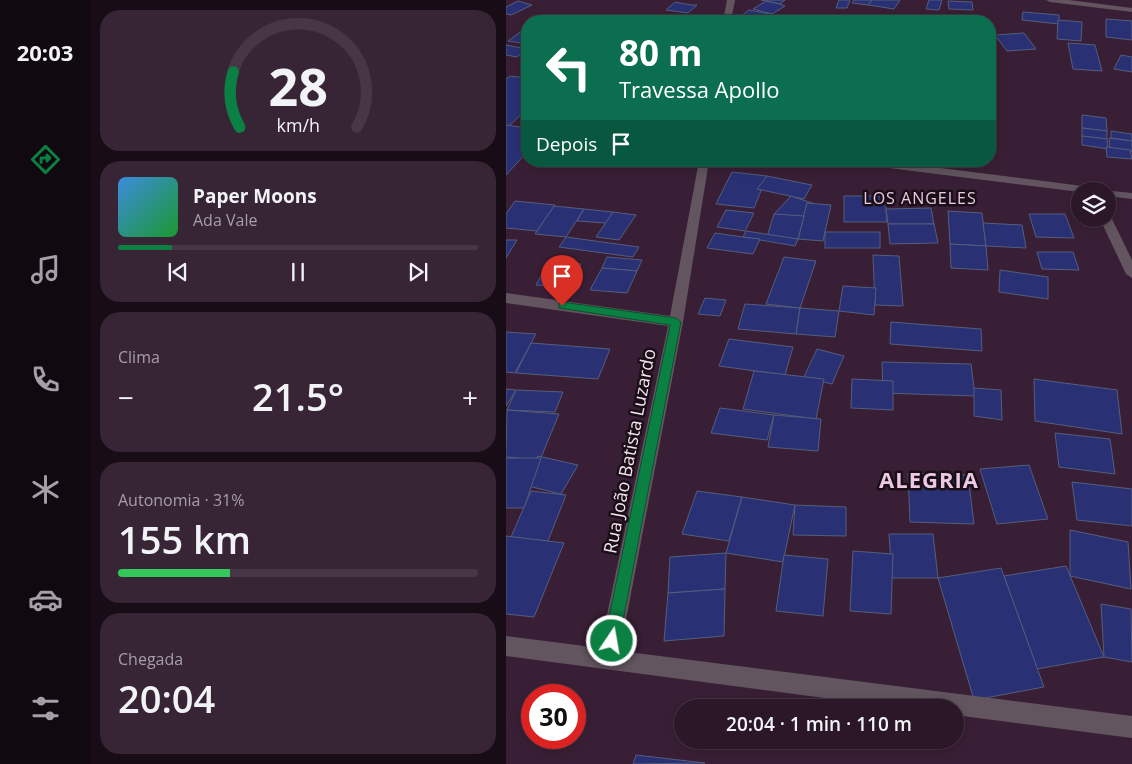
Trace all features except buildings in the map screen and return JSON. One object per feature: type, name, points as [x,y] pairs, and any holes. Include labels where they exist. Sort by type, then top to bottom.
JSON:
[{"type":"street","points":[[729,15],[731,0]]},
{"type":"street","points":[[1050,0],[1132,10]]},
{"type":"street","name":"Rua João Batista Luzardo","points":[[608,660],[676,322],[703,167]]},
{"type":"street","points":[[904,167],[1071,188]]},
{"type":"street","points":[[1116,194],[1132,196]]},
{"type":"street","points":[[1110,227],[1132,274]]},
{"type":"street","points":[[506,298],[676,322]]},
{"type":"street","points":[[506,646],[1132,727]]},
{"type":"district","name":"LOS ANGELES","points":[[920,198]]},
{"type":"district","name":"ALEGRIA","points":[[929,479]]},
{"type":"route","points":[[562,306],[676,322],[612,641]]}]
